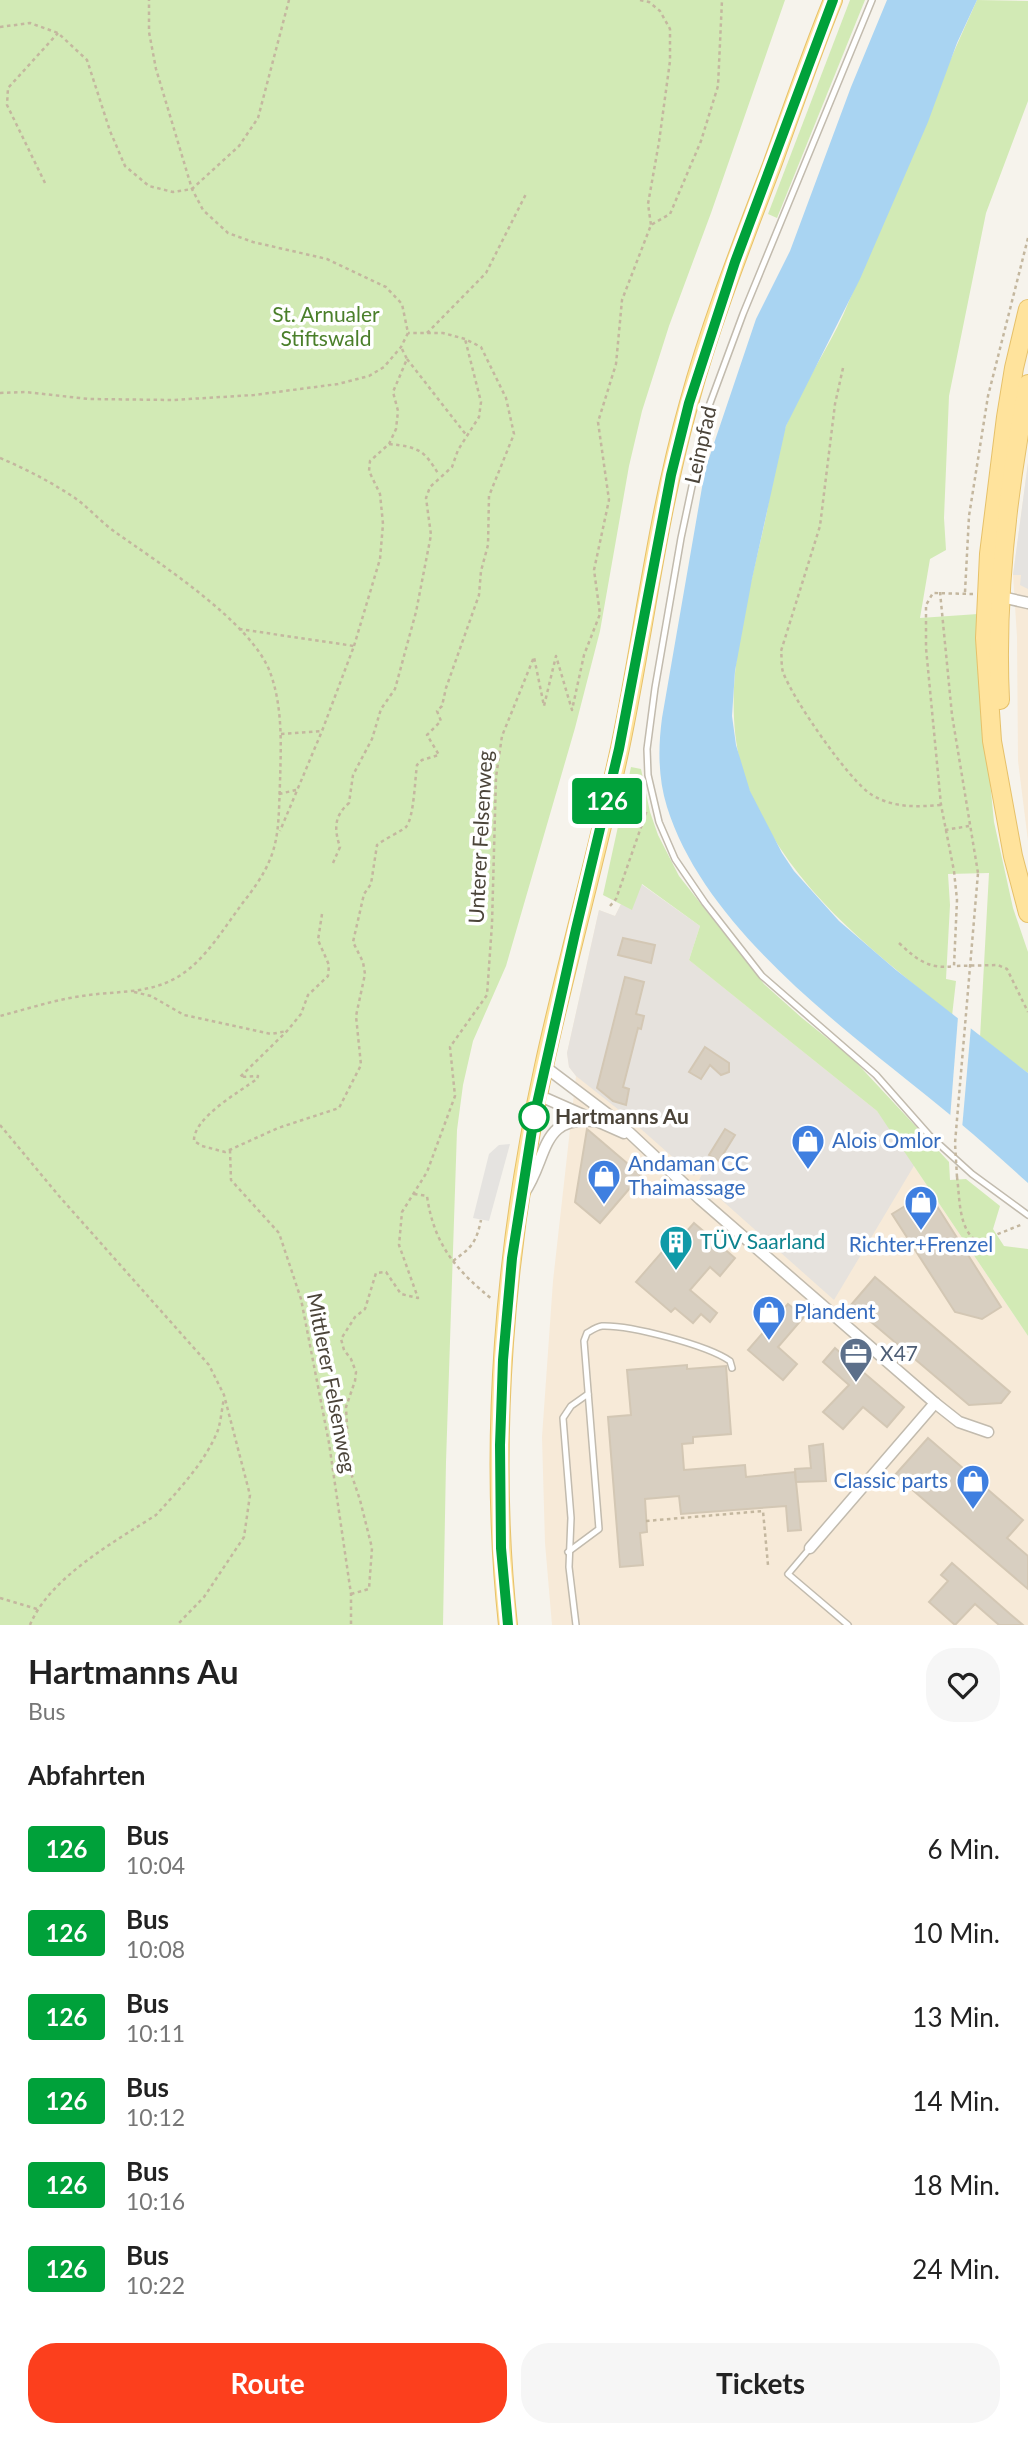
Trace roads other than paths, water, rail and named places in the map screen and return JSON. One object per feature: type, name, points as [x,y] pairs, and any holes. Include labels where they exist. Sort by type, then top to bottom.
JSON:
[{"type":"main road","points":[[508,1625],[501,1548],[503,1360],[509,1292],[538,1095],[619,749],[671,475],[689,403],[735,262],[831,0]]},
{"type":"main road","points":[[1028,309],[1006,417],[989,554],[999,644],[1002,790],[1013,856],[1028,913]]},
{"type":"main road","points":[[994,596],[1028,384]]},
{"type":"street","points":[[994,596],[1028,603]]},
{"type":"street","points":[[544,1066],[618,1122],[934,1403],[959,1422],[988,1432]]},
{"type":"street","points":[[538,1095],[633,1138]]},
{"type":"street","points":[[522,1196],[531,1182],[547,1140],[554,1131],[583,1121],[601,1122]]},
{"type":"street","points":[[810,1548],[934,1403]]},
{"type":"lane","name":"Leinpfad","points":[[872,0],[743,314],[709,406],[681,538],[655,688],[647,749],[652,793],[666,840],[684,874],[767,982],[876,1075],[929,1135],[972,1174],[1028,1215]]},
{"type":"lane","points":[[568,1552],[599,1529],[584,1341],[587,1333],[601,1326],[648,1333],[697,1346],[724,1357],[730,1361],[732,1368]]},
{"type":"lane","points":[[576,1625],[568,1552],[570,1518],[563,1418],[571,1406],[588,1394]]},
{"type":"lane","points":[[810,1548],[788,1574],[848,1625]]},
{"type":"water","points":[[887,0],[977,0],[860,279],[786,426],[752,579],[735,671],[732,716],[736,745],[750,791],[794,871],[839,921],[896,970],[1028,1073],[1028,1183],[953,1117],[814,1003],[741,931],[710,891],[685,850],[667,807],[660,774],[662,718],[705,470],[756,319],[790,251],[851,87]]},
{"type":"place","name":"Hartmanns Au","points":[[534,1117]]},
{"type":"place","name":"Alois Omlor","points":[[808,1171]]},
{"type":"place","name":"Andaman CC Thaimassage","points":[[604,1206]]},
{"type":"place","name":"Richter+Frenzel","points":[[921,1232]]},
{"type":"place","name":"TÜV Saarland","points":[[676,1272]]},
{"type":"place","name":"Plandent","points":[[769,1342]]},
{"type":"place","name":"X47","points":[[856,1384]]},
{"type":"place","name":"Classic parts","points":[[973,1511]]},
{"type":"park label","name":"St. Arnualer Stiftswald","points":[[326,327]]}]
